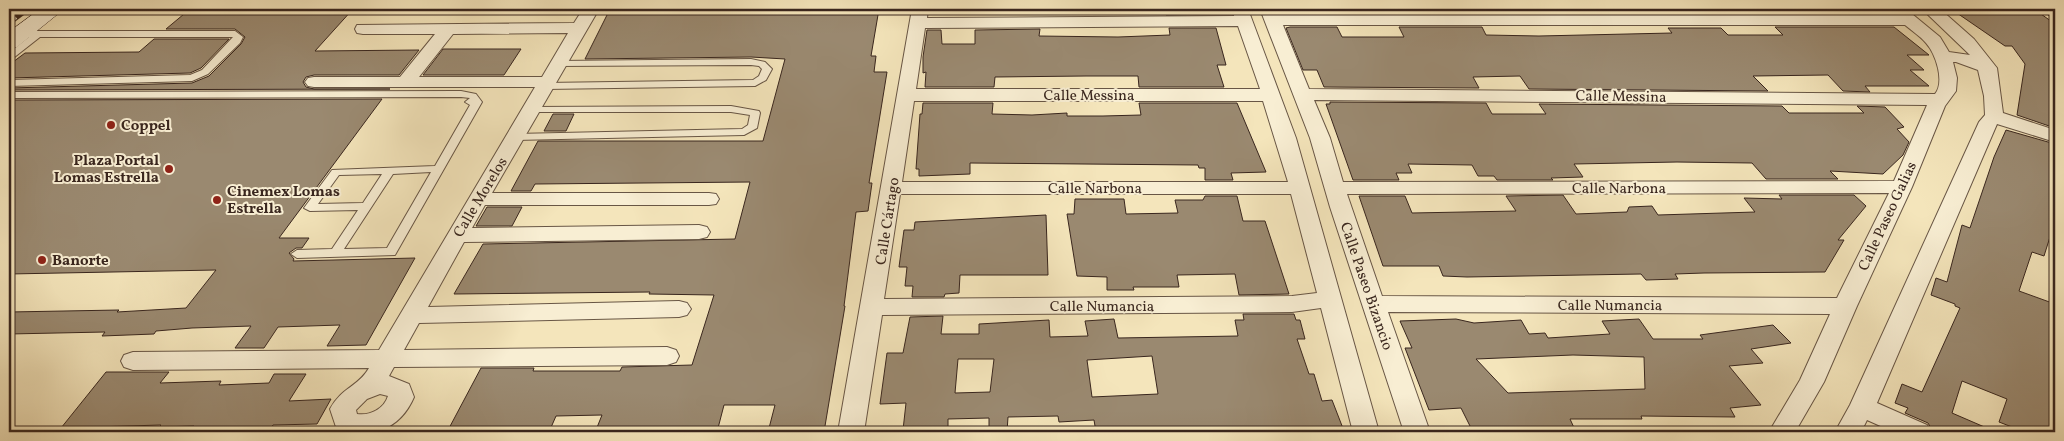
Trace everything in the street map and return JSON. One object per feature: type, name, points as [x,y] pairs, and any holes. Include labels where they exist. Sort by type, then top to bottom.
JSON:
[{"type":"main road","points":[[22,37],[52,10]]},
{"type":"street","name":"Calle Morelos","points":[[371,386],[478,199],[591,9]]},
{"type":"street","points":[[1930,9],[1970,43],[1988,68],[1994,116]]},
{"type":"street","points":[[2051,9],[2055,12]]},
{"type":"street","points":[[1270,14],[1903,15],[1938,49],[1988,68]]},
{"type":"street","name":"Calle Paseo Bizancio","points":[[1270,14],[1320,138],[1417,432]]},
{"type":"street","points":[[918,16],[1242,15],[1286,138],[1366,432]]},
{"type":"street","name":"Calle Cártago","points":[[851,432],[873,307],[918,16]]},
{"type":"street","points":[[363,29],[580,28]]},
{"type":"street","points":[[405,82],[448,29]]},
{"type":"street","points":[[1938,49],[1970,43]]},
{"type":"street","name":"Calle Paseo Galias","points":[[1782,432],[1812,382],[1845,306],[1902,187],[1939,100],[1946,91],[1948,78],[1938,49]]},
{"type":"street","points":[[314,82],[405,82],[550,78]]},
{"type":"street","name":"Calle Messina","points":[[1303,94],[1939,100]]},
{"type":"street","name":"Calle Messina","points":[[907,95],[1271,95]]},
{"type":"street","points":[[1994,116],[2055,136]]},
{"type":"street","points":[[1848,432],[1862,407],[1988,122],[1994,116]]},
{"type":"street","points":[[1286,138],[1320,138]]},
{"type":"street","name":"Calle Narbona","points":[[1335,188],[1902,187]]},
{"type":"street","name":"Calle Narbona","points":[[892,188],[1299,188]]},
{"type":"street","points":[[478,199],[709,199]]},
{"type":"street","points":[[457,235],[699,232]]},
{"type":"street","name":"Calle Numancia","points":[[873,307],[1292,304],[1331,300]]},
{"type":"street","name":"Calle Numancia","points":[[1375,304],[1845,306]]},
{"type":"street","points":[[411,315],[679,310]]},
{"type":"street","points":[[133,361],[667,356]]},
{"type":"street","points":[[1862,407],[1918,432]]},
{"type":"lane","points":[[52,10],[162,9]]},
{"type":"lane","points":[[9,57],[22,37],[235,34],[238,36],[237,41],[205,72],[192,78],[9,83]]},
{"type":"lane","points":[[751,62],[762,64],[767,69],[763,78],[755,83],[550,78],[751,62]]},
{"type":"lane","points":[[9,95],[461,94],[473,96],[477,102]]},
{"type":"lane","points":[[381,100],[477,102]]},
{"type":"lane","points":[[297,254],[391,252],[477,102]]},
{"type":"lane","points":[[515,137],[744,132],[753,126],[755,112],[731,109],[531,110]]},
{"type":"lane","points":[[367,206],[310,208],[336,172],[438,169]]},
{"type":"lane","points":[[335,254],[390,170]]},
{"type":"building","points":[[190,9],[353,9],[315,51],[419,50],[399,75],[314,75],[306,77],[303,82],[306,87],[314,89],[390,89],[9,90],[9,88],[192,83],[209,76],[241,44],[245,37],[235,29],[166,29]]},
{"type":"building","points":[[610,9],[879,9],[871,56],[876,56],[874,72],[887,72],[869,183],[872,183],[868,211],[856,212],[845,306],[824,432],[768,432],[775,405],[724,405],[717,432],[596,430],[602,415],[556,416],[549,432],[447,432],[481,368],[534,368],[533,371],[620,371],[622,367],[692,365],[714,295],[649,294],[650,292],[454,294],[483,244],[735,239],[750,182],[535,184],[531,191],[511,191],[538,141],[763,141],[785,59],[751,57],[585,59]]},
{"type":"building","points":[[1165,9],[1210,9],[1212,14],[1166,15]]},
{"type":"building","points":[[1284,9],[1326,9],[1329,13],[1286,13]]},
{"type":"building","points":[[1390,9],[1455,9],[1458,13],[1392,13]]},
{"type":"building","points":[[1794,9],[1876,9],[1880,13],[1798,13]]},
{"type":"building","points":[[1974,9],[2034,9],[2055,24],[2055,128],[2017,115],[2025,64],[2012,46],[2005,46],[1954,11],[1979,12]]},
{"type":"building","points":[[1337,27],[1342,37],[1404,37],[1399,27],[1482,27],[1486,35],[1539,36],[1672,33],[1668,28],[1721,28],[1728,35],[1783,35],[1775,27],[1894,27],[1929,55],[1907,55],[1924,70],[1910,70],[1929,86],[1865,86],[1870,92],[1843,91],[1828,75],[1753,76],[1768,91],[1529,89],[1520,76],[1473,77],[1479,88],[1324,87],[1317,70],[1303,70],[1286,28]]},
{"type":"building","points":[[1169,28],[1216,28],[1226,65],[1217,65],[1224,87],[1139,87],[1138,76],[1086,76],[995,77],[994,87],[925,87],[926,72],[923,73],[923,57],[927,30],[941,30],[942,44],[975,44],[975,30],[1040,29],[1039,36],[1118,37],[1170,35]]},
{"type":"building","points":[[154,39],[229,39],[201,68],[190,73],[9,78],[9,65],[25,53],[139,52]]},
{"type":"building","points":[[443,49],[521,49],[504,75],[423,75]]},
{"type":"building","name":"Plaza Portal Lomas Estrella","points":[[382,99],[279,238],[309,238],[302,248],[296,248],[289,253],[294,259],[293,261],[415,258],[366,345],[327,346],[340,325],[278,327],[264,348],[235,348],[251,326],[192,328],[156,331],[154,334],[102,336],[105,332],[9,334],[9,312],[119,310],[117,312],[186,308],[216,270],[9,274],[9,100]]},
{"type":"building","points":[[1330,102],[1486,103],[1492,114],[1546,114],[1539,104],[1782,106],[1789,113],[1864,113],[1857,106],[1885,107],[1904,127],[1897,129],[1909,142],[1903,155],[1883,174],[1830,171],[1838,179],[1766,179],[1752,163],[1677,162],[1574,164],[1583,177],[1551,178],[1553,180],[1497,180],[1494,176],[1478,176],[1472,165],[1408,164],[1412,173],[1396,173],[1399,180],[1353,180],[1326,104],[1330,104]]},
{"type":"building","points":[[923,103],[993,103],[992,114],[1032,115],[1067,113],[1067,116],[1103,116],[1141,115],[1139,103],[1237,103],[1266,172],[1231,173],[1233,180],[1205,180],[1205,168],[1199,168],[1198,165],[970,163],[970,174],[919,176],[919,169],[916,169],[920,114],[922,114]]},
{"type":"building","points":[[553,114],[574,114],[566,131],[544,131]]},
{"type":"building","points":[[2006,130],[2055,144],[2055,221],[2044,256],[2032,252],[2019,291],[2055,304],[2055,432],[2025,432],[1999,422],[2007,399],[1962,381],[1952,413],[1996,432],[1933,432],[1928,423],[1905,413],[1908,408],[1895,403],[1902,384],[1922,392],[1960,308],[1955,306],[1955,304],[1931,295],[1936,278],[1947,282],[1962,225],[1970,228],[1994,157]]},
{"type":"building","points":[[1563,195],[1576,214],[1627,212],[1629,207],[1652,206],[1658,215],[1755,212],[1744,198],[1782,199],[1779,195],[1854,195],[1866,206],[1838,240],[1844,240],[1825,272],[1675,274],[1678,279],[1646,280],[1641,274],[1467,277],[1443,276],[1439,266],[1383,266],[1359,196],[1405,196],[1412,213],[1516,211],[1506,196]]},
{"type":"building","points":[[1205,196],[1237,196],[1243,221],[1265,221],[1289,294],[1239,295],[1235,274],[1177,275],[1179,287],[1133,287],[1134,290],[1107,290],[1107,277],[1077,276],[1067,214],[1074,214],[1075,199],[1124,199],[1126,214],[1178,213],[1175,200],[1203,200]]},
{"type":"building","points":[[487,207],[522,207],[512,226],[476,226]]},
{"type":"building","points":[[1046,215],[1048,275],[960,275],[959,293],[945,294],[944,297],[912,297],[913,286],[905,286],[907,267],[899,267],[904,230],[914,230],[915,222]]},
{"type":"building","points":[[1243,314],[1294,314],[1296,320],[1300,320],[1305,339],[1297,339],[1309,374],[1314,374],[1322,401],[1332,400],[1344,431],[1096,432],[1094,420],[1059,422],[1058,416],[1008,417],[1007,432],[989,432],[989,418],[948,419],[948,430],[903,430],[906,403],[880,404],[887,353],[903,353],[910,317],[943,316],[941,334],[979,334],[979,324],[1049,320],[1050,337],[1088,336],[1085,321],[1114,319],[1118,338],[1238,336],[1235,320],[1244,320]],"holes":[[[1152,356],[1158,394],[1092,397],[1087,360]],[[958,359],[994,359],[990,392],[955,393]]]},
{"type":"building","points":[[1456,319],[1474,323],[1521,320],[1529,334],[1545,333],[1548,338],[1610,334],[1602,321],[1639,319],[1653,339],[1703,339],[1700,335],[1773,325],[1791,343],[1751,349],[1763,363],[1729,366],[1761,405],[1730,408],[1735,417],[1641,416],[1642,419],[1570,419],[1576,432],[1473,432],[1461,408],[1429,410],[1405,348],[1412,348],[1400,321]],"holes":[[[1573,355],[1644,357],[1645,389],[1508,393],[1476,359]]]},
{"type":"building","points":[[106,372],[169,372],[160,383],[221,381],[219,385],[269,383],[274,374],[306,374],[289,401],[331,399],[317,424],[273,425],[269,431],[190,432],[194,426],[159,427],[161,425],[61,428]]},
{"type":"railway","points":[[9,23],[28,9]]},
{"type":"place","name":"Coppel","points":[[111,125]]},
{"type":"place","name":"Plaza Portal Lomas Estrella","points":[[169,169]]},
{"type":"place","name":"Cinemex Lomas Estrella","points":[[217,200]]},
{"type":"place","name":"Banorte","points":[[42,260]]}]
